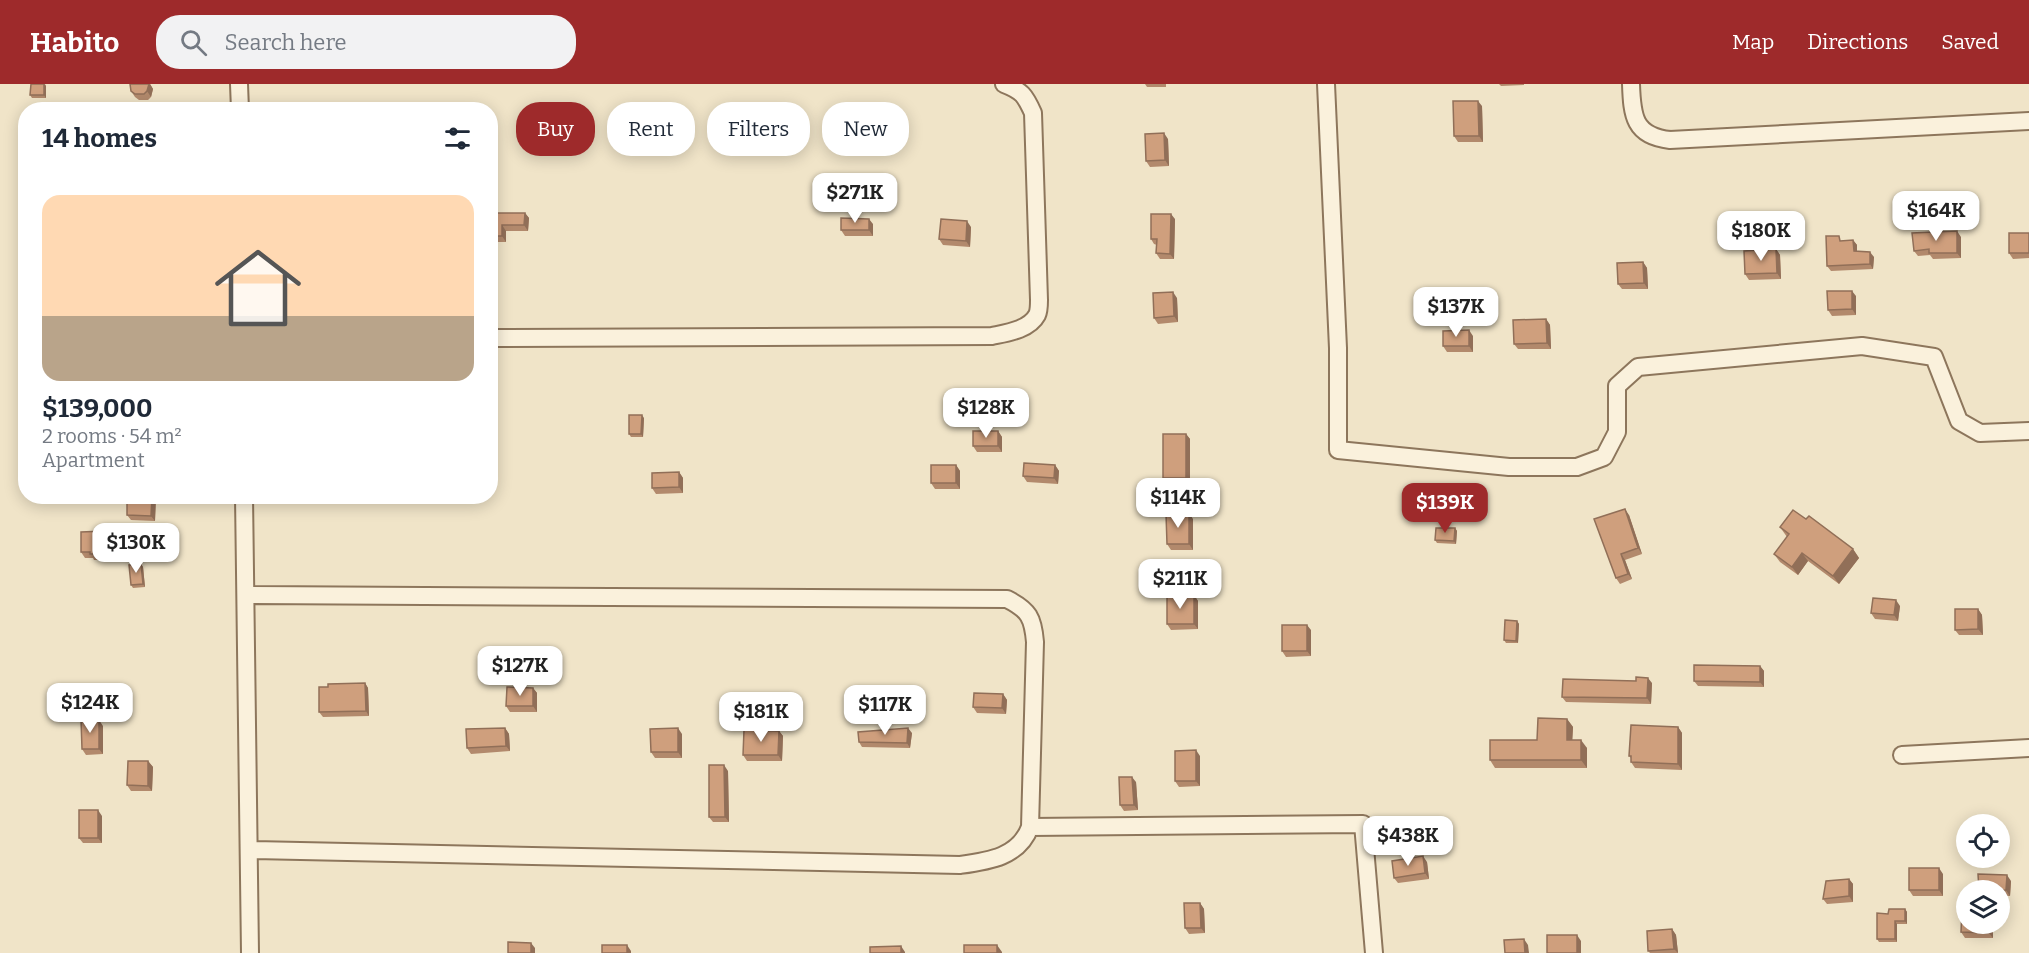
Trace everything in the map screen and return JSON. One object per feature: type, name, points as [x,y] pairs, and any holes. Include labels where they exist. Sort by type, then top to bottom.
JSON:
[{"type":"street","points":[[239,84],[240,102]]},
{"type":"street","points":[[498,338],[992,336],[1030,323],[1037,314],[1039,300],[1033,113],[1027,98],[1004,84]]},
{"type":"street","points":[[1326,84],[1338,348],[1338,450],[1509,467],[1577,467],[1604,457],[1617,432],[1617,386],[1638,367],[1862,346],[1934,357],[1959,422],[1980,433],[2029,431]]},
{"type":"street","points":[[1631,84],[1635,116],[1642,130],[1654,138],[1670,140],[2029,121]]},
{"type":"street","points":[[244,504],[250,953]]},
{"type":"street","points":[[246,594],[1007,599],[1021,606],[1030,617],[1034,628],[1035,670],[1030,827],[1026,838],[1015,850],[989,861],[960,865],[249,850]]},
{"type":"street","points":[[1902,754],[2029,748]]},
{"type":"street","points":[[1030,827],[1363,824],[1374,953]]},
{"type":"building","points":[[31,84],[44,84],[44,95],[30,95]]},
{"type":"building","points":[[130,84],[149,84],[144,94],[135,94],[131,91]]},
{"type":"building","points":[[1453,101],[1478,101],[1479,136],[1454,136]]},
{"type":"building","points":[[1164,133],[1165,160],[1146,161],[1145,134]]},
{"type":"building","points":[[498,213],[525,213],[524,225],[502,225],[502,236],[498,236]]},
{"type":"building","points":[[1151,214],[1171,214],[1170,254],[1156,253],[1157,239],[1151,239]]},
{"type":"building","points":[[841,218],[869,219],[869,230],[841,230]]},
{"type":"building","points":[[941,219],[967,221],[966,241],[939,239]]},
{"type":"building","points":[[1957,231],[1957,253],[1929,253],[1929,249],[1914,251],[1912,233]]},
{"type":"building","points":[[2009,233],[2029,233],[2029,253],[2009,253]]},
{"type":"building","points":[[1826,236],[1839,236],[1840,241],[1853,240],[1854,251],[1870,252],[1870,264],[1827,266]]},
{"type":"building","points":[[1776,249],[1777,273],[1745,274],[1744,251]]},
{"type":"building","points":[[1643,262],[1644,283],[1618,284],[1617,263]]},
{"type":"building","points":[[1827,291],[1852,291],[1852,309],[1828,310]]},
{"type":"building","points":[[1173,292],[1174,316],[1154,318],[1153,293]]},
{"type":"building","points":[[1546,319],[1547,343],[1514,344],[1513,320]]},
{"type":"building","points":[[1469,330],[1469,346],[1443,346],[1443,331]]},
{"type":"building","points":[[629,415],[642,415],[641,434],[629,434]]},
{"type":"building","points":[[973,431],[998,431],[998,446],[973,446]]},
{"type":"building","points":[[1163,434],[1186,434],[1186,478],[1163,478]]},
{"type":"building","points":[[1024,463],[1055,465],[1054,478],[1023,476]]},
{"type":"building","points":[[931,465],[956,465],[956,483],[931,483]]},
{"type":"building","points":[[679,472],[679,487],[652,488],[652,473]]},
{"type":"building","points":[[127,504],[152,504],[151,516],[127,515]]},
{"type":"building","points":[[1625,509],[1638,548],[1621,554],[1628,574],[1616,578],[1594,519]]},
{"type":"building","points":[[1793,510],[1806,519],[1809,516],[1853,549],[1833,576],[1802,553],[1792,567],[1774,554],[1789,534],[1780,527]]},
{"type":"building","points":[[1189,513],[1189,544],[1167,544],[1166,514]]},
{"type":"building","points":[[1436,528],[1455,528],[1454,541],[1435,540]]},
{"type":"building","points":[[105,531],[105,554],[81,552],[81,532]]},
{"type":"building","points":[[141,564],[143,584],[131,585],[129,565]]},
{"type":"building","points":[[1167,595],[1194,595],[1194,624],[1167,624]]},
{"type":"building","points":[[1873,598],[1896,600],[1894,615],[1871,613]]},
{"type":"building","points":[[1955,609],[1978,609],[1978,629],[1955,630]]},
{"type":"building","points":[[1505,620],[1517,621],[1516,641],[1504,640]]},
{"type":"building","points":[[1282,625],[1307,625],[1307,651],[1282,651]]},
{"type":"building","points":[[1694,665],[1760,666],[1760,682],[1694,681]]},
{"type":"building","points":[[1636,677],[1648,678],[1647,698],[1562,697],[1563,679],[1636,681]]},
{"type":"building","points":[[365,683],[366,711],[319,712],[319,687],[328,687],[328,684]]},
{"type":"building","points":[[869,686],[914,687],[914,708],[868,708]]},
{"type":"building","points":[[507,687],[533,688],[533,706],[506,706]]},
{"type":"building","points":[[974,693],[1003,694],[1002,708],[973,707]]},
{"type":"building","points":[[1538,718],[1567,719],[1567,740],[1581,740],[1581,760],[1490,760],[1490,740],[1537,740]]},
{"type":"building","points":[[81,720],[99,720],[99,749],[82,749]]},
{"type":"building","points":[[1631,725],[1678,727],[1678,764],[1631,762],[1631,756],[1629,756]]},
{"type":"building","points":[[505,728],[506,746],[467,748],[466,729]]},
{"type":"building","points":[[678,728],[678,752],[651,752],[650,729]]},
{"type":"building","points":[[908,728],[907,743],[859,742],[858,732]]},
{"type":"building","points":[[744,730],[779,731],[778,755],[743,755]]},
{"type":"building","points":[[1196,750],[1196,781],[1175,781],[1175,751]]},
{"type":"building","points":[[128,761],[148,761],[148,786],[127,785]]},
{"type":"building","points":[[709,765],[724,765],[725,817],[709,817]]},
{"type":"building","points":[[1119,777],[1132,777],[1134,805],[1120,805]]},
{"type":"building","points":[[79,810],[98,810],[98,838],[79,838]]},
{"type":"building","points":[[1423,856],[1425,873],[1394,878],[1392,861]]},
{"type":"building","points":[[1909,868],[1939,868],[1939,890],[1909,890]]},
{"type":"building","points":[[1978,874],[2007,875],[2007,880],[1978,880]]},
{"type":"building","points":[[1849,879],[1849,896],[1823,899],[1826,881]]},
{"type":"building","points":[[1184,903],[1200,903],[1201,928],[1185,928]]},
{"type":"building","points":[[1889,909],[1905,909],[1905,921],[1895,921],[1895,939],[1877,939],[1877,913],[1888,914]]},
{"type":"building","points":[[1672,929],[1674,949],[1648,951],[1647,931]]},
{"type":"building","points":[[1547,935],[1577,935],[1577,953],[1547,953]]},
{"type":"building","points":[[1524,939],[1525,953],[1505,953],[1504,940]]},
{"type":"building","points":[[508,942],[531,943],[531,953],[508,953]]},
{"type":"building","points":[[602,945],[627,945],[627,953],[602,953]]},
{"type":"building","points":[[964,945],[997,945],[997,953],[964,953]]},
{"type":"building","points":[[901,946],[901,953],[870,953],[870,947]]}]
